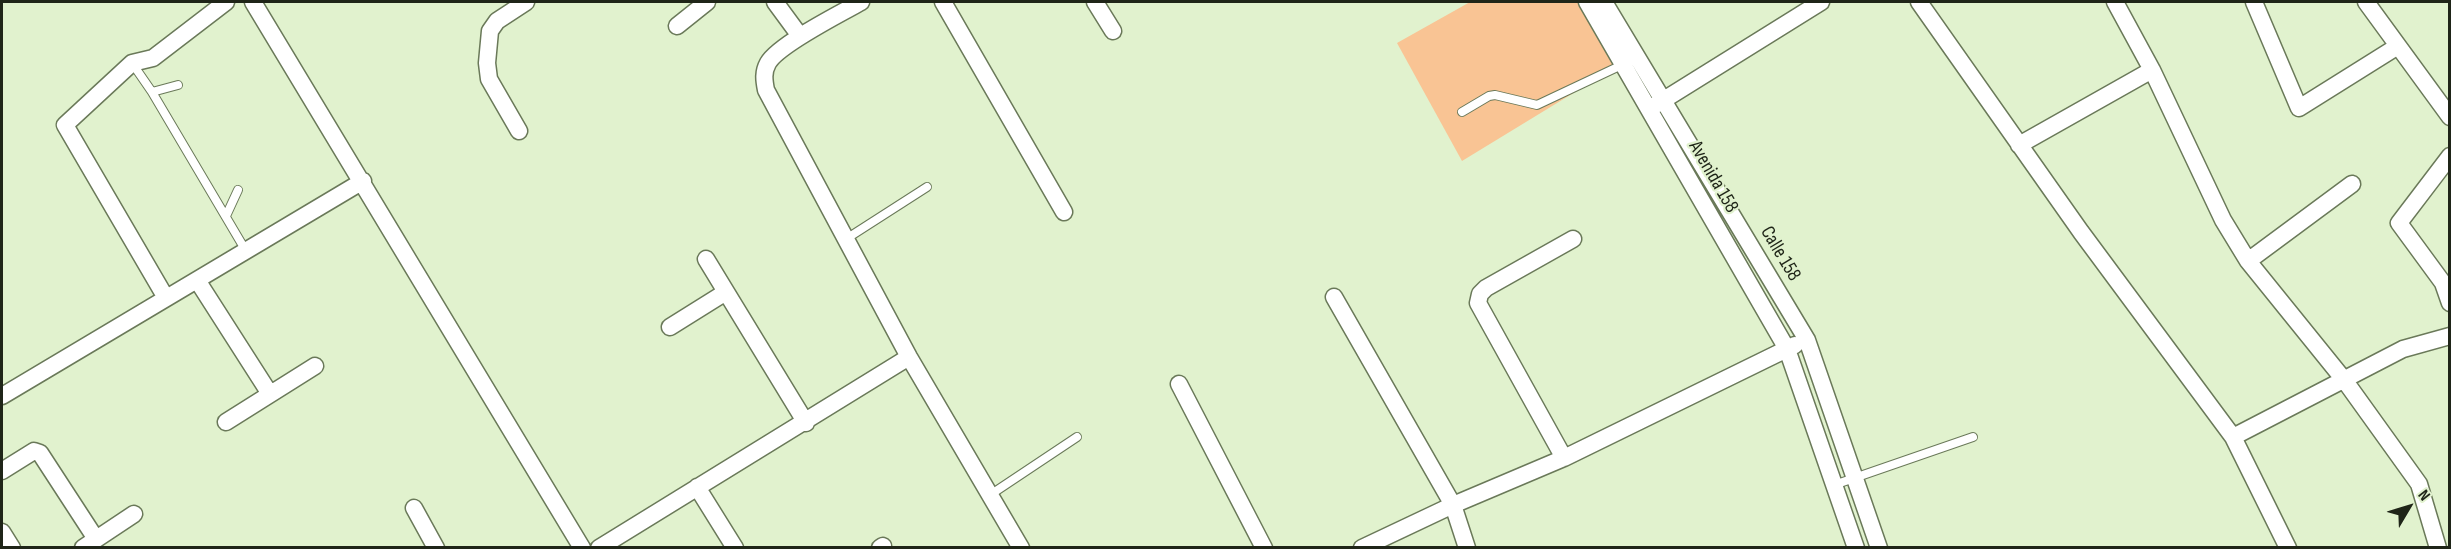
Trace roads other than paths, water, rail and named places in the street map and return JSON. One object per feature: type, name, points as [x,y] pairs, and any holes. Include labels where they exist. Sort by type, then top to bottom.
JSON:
[{"type":"street","points":[[165,298],[65,125],[132,63],[153,58],[226,2]]},
{"type":"street","points":[[253,2],[363,181],[582,548]]},
{"type":"street","points":[[519,131],[489,79],[487,63],[490,31],[497,21],[526,2]]},
{"type":"street","points":[[677,26],[707,2]]},
{"type":"street","points":[[775,2],[800,36]]},
{"type":"street","points":[[861,2],[800,36],[769,60],[765,71],[766,90],[909,357],[1021,548]]},
{"type":"street","points":[[943,2],[1064,212]]},
{"type":"street","points":[[1095,2],[1113,31]]},
{"type":"street","name":"Avenida 158","points":[[1587,2],[1624,63],[1656,104],[1787,349],[1856,548]]},
{"type":"street","name":"Calle 158","points":[[1604,2],[1656,104],[1807,340],[1879,548]]},
{"type":"street","points":[[1656,104],[1821,2]]},
{"type":"street","points":[[1919,2],[2019,146],[2233,437],[2288,548]]},
{"type":"street","points":[[2115,2],[2152,70],[2223,220],[2248,261],[2345,381],[2419,483],[2438,548]]},
{"type":"street","points":[[2254,2],[2299,108],[2398,46]]},
{"type":"street","points":[[2366,2],[2450,117]]},
{"type":"street","points":[[2019,146],[2152,70]]},
{"type":"street","points":[[2450,156],[2399,223],[2443,283],[2450,303]]},
{"type":"street","points":[[2,396],[363,181]]},
{"type":"street","points":[[2248,261],[2352,184]]},
{"type":"street","points":[[1564,458],[1478,303],[1480,294],[1486,288],[1573,239]]},
{"type":"street","points":[[706,259],[806,423]]},
{"type":"street","points":[[197,280],[270,394]]},
{"type":"street","points":[[670,327],[726,292]]},
{"type":"street","points":[[1334,297],[1453,505],[1467,548]]},
{"type":"street","points":[[2233,437],[2403,349],[2450,336]]},
{"type":"street","points":[[1362,548],[1453,505],[1564,458],[1807,340]]},
{"type":"street","points":[[599,548],[806,423],[909,357]]},
{"type":"street","points":[[226,422],[315,366]]},
{"type":"street","points":[[1179,384],[1264,548]]},
{"type":"street","points":[[2,471],[28,453],[34,451],[40,453],[90,543],[135,514]]},
{"type":"street","points":[[697,487],[735,548]]},
{"type":"street","points":[[414,508],[436,548]]},
{"type":"street","points":[[2,532],[12,548]]},
{"type":"lane","points":[[132,63],[152,92],[246,250]]},
{"type":"lane","points":[[1462,112],[1489,96],[1538,105],[1624,63]]},
{"type":"lane","points":[[152,92],[178,85]]},
{"type":"lane","points":[[846,239],[927,187]]},
{"type":"lane","points":[[226,216],[238,190]]},
{"type":"lane","points":[[990,495],[1077,437]]},
{"type":"lane","points":[[1834,485],[1973,437]]}]
